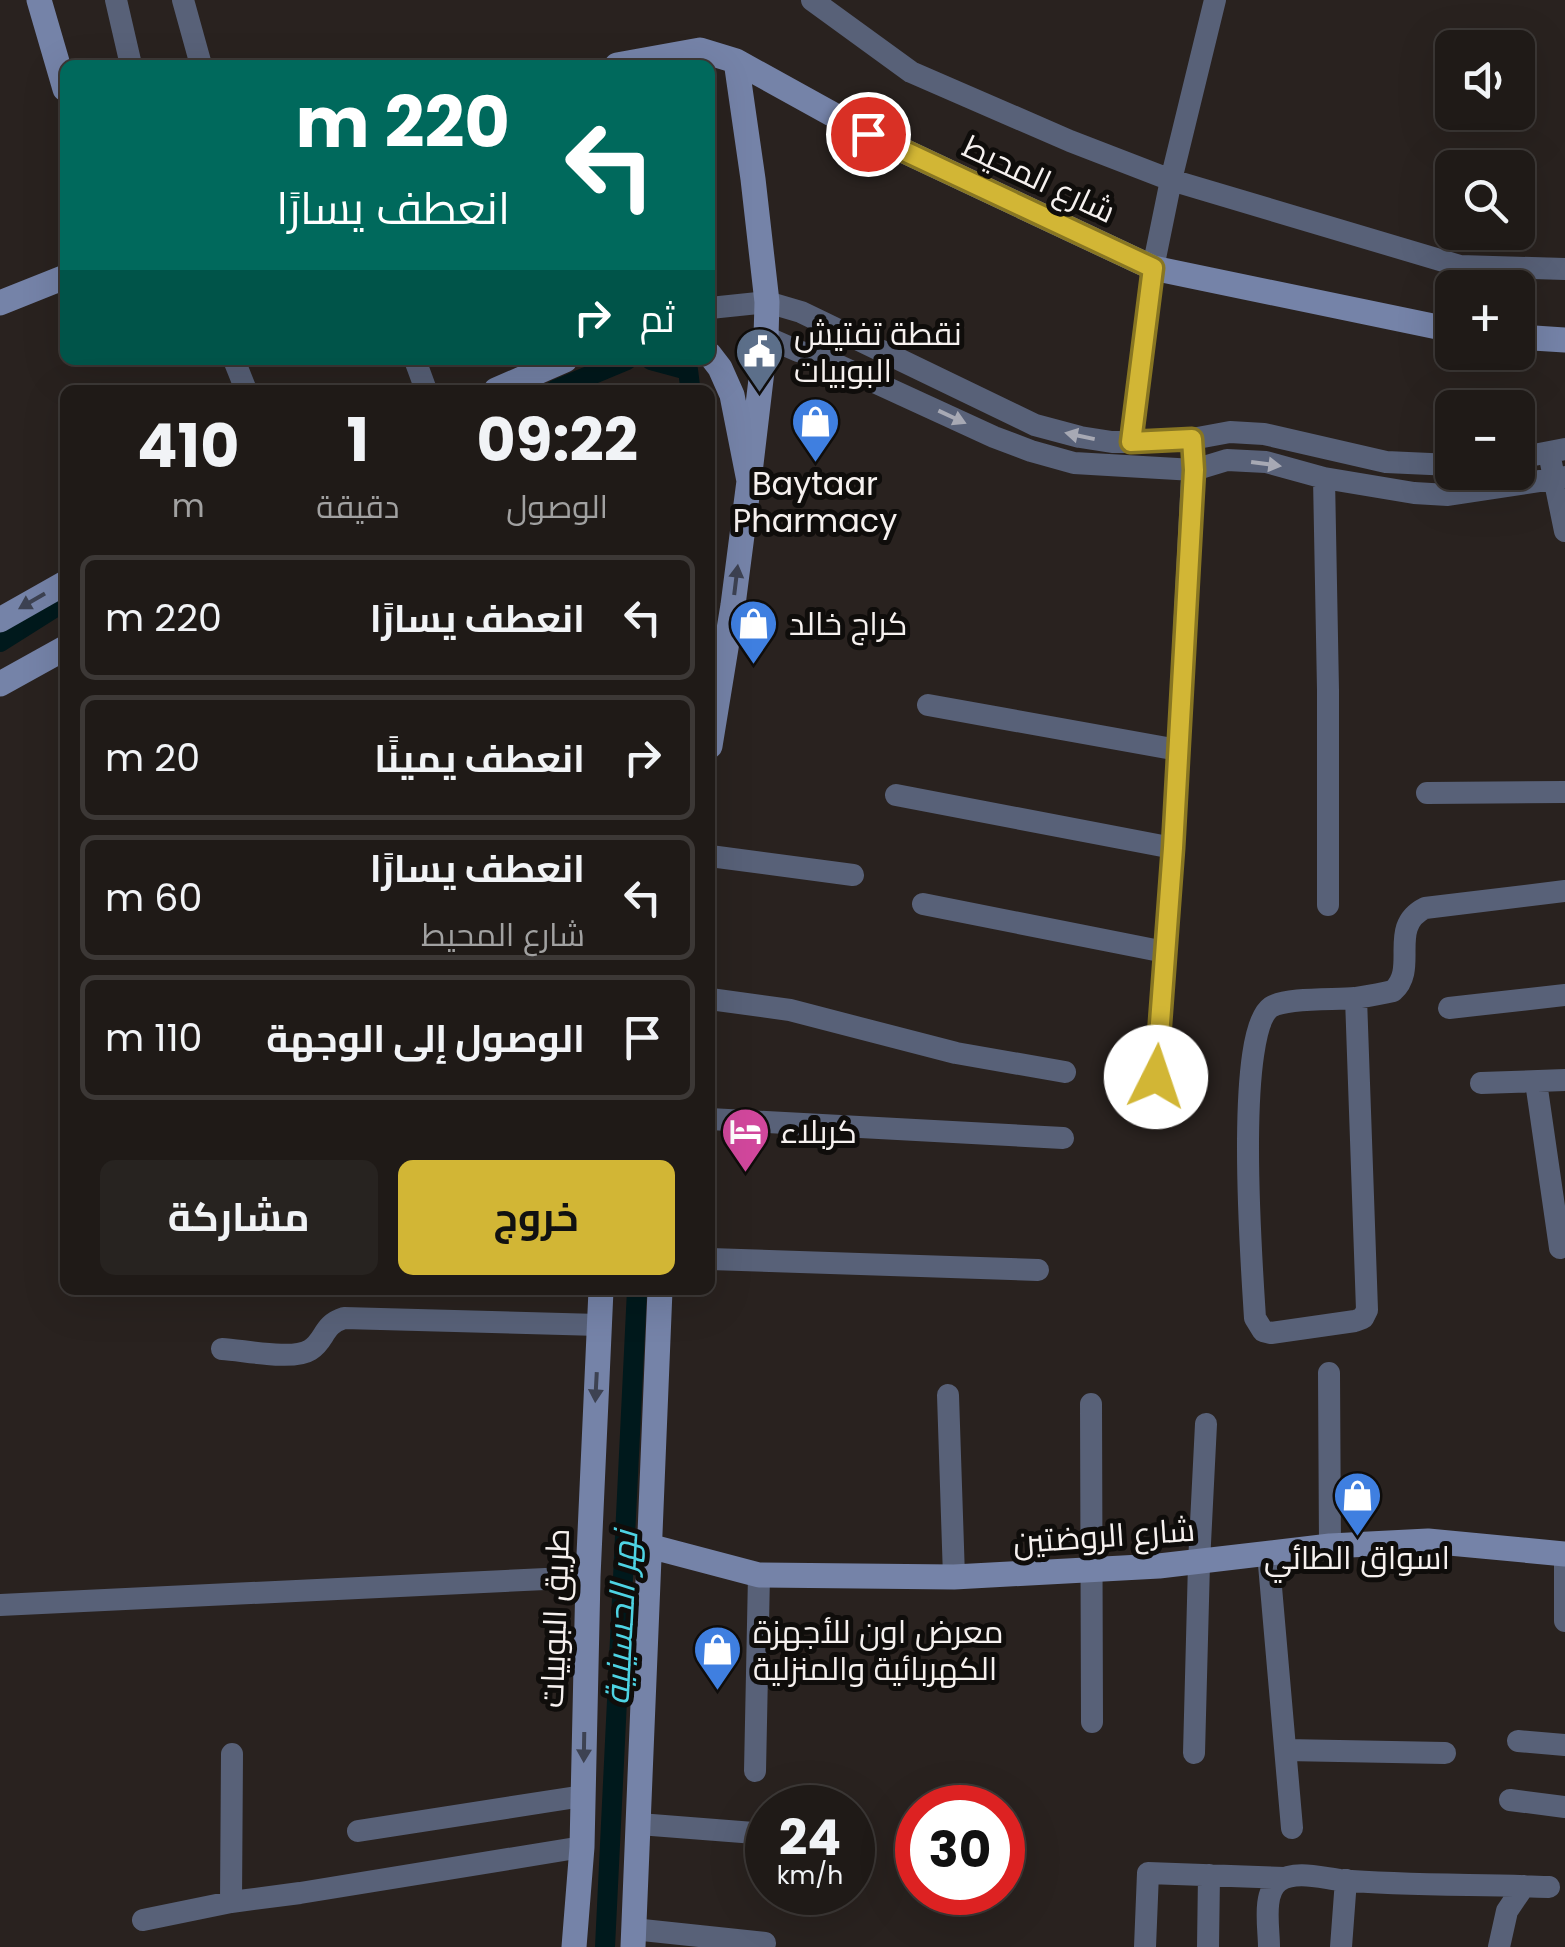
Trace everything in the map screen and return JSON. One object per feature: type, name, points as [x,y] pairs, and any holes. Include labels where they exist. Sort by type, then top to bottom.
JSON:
[{"type":"main road","points":[[40,0],[60,71]]},
{"type":"main road","name":"شارع المحيط","points":[[645,60],[700,50],[736,61],[868,134],[1153,268],[1435,326]]},
{"type":"main road","points":[[715,715],[733,605],[766,337],[767,302],[754,180],[736,61]]},
{"type":"main road","points":[[0,303],[60,278]]},
{"type":"main road","points":[[1535,338],[1565,340]]},
{"type":"main road","points":[[508,385],[554,365]]},
{"type":"main road","points":[[713,365],[719,390],[740,426],[749,481]]},
{"type":"main road","points":[[0,620],[60,586]]},
{"type":"main road","points":[[0,684],[60,651]]},
{"type":"main road","name":"طريق البوبيات","points":[[574,1947],[582,1847],[588,1578],[601,1295]]},
{"type":"main road","points":[[633,1938],[660,1295]]},
{"type":"main road","name":"شارع الروضتين","points":[[649,1546],[759,1575],[954,1577],[1199,1563],[1330,1546],[1428,1541],[1565,1554]]},
{"type":"street","points":[[116,0],[129,60]]},
{"type":"street","points":[[183,0],[200,60]]},
{"type":"street","points":[[812,0],[911,72],[1171,180],[1460,266],[1565,269]]},
{"type":"street","points":[[1131,442],[1153,268],[1215,0]]},
{"type":"street","points":[[715,307],[767,302],[801,312],[1035,424],[1080,437],[1131,442],[1192,439],[1230,432],[1264,434],[1386,462],[1435,463]]},
{"type":"street","points":[[766,337],[822,358],[994,437],[1074,463],[1194,470],[1226,460],[1266,462],[1324,478],[1448,495],[1560,478]]},
{"type":"street","points":[[1156,1077],[1173,848],[1194,470],[1192,439]]},
{"type":"street","points":[[1557,451],[1565,531]]},
{"type":"street","points":[[1324,478],[1328,905]]},
{"type":"street","points":[[928,706],[1178,750]]},
{"type":"street","points":[[1427,792],[1565,792]]},
{"type":"street","points":[[896,795],[1173,848]]},
{"type":"street","points":[[715,857],[854,875]]},
{"type":"street","points":[[1356,998],[1368,1310],[1356,1321],[1271,1333],[1264,1331],[1255,1318],[1248,1162],[1250,1094],[1264,1013],[1282,1002],[1356,998],[1393,991],[1400,984],[1405,932],[1418,912],[1434,906],[1565,892]]},
{"type":"street","points":[[924,904],[1165,952]]},
{"type":"street","points":[[1449,1008],[1565,995]]},
{"type":"street","points":[[715,1000],[790,1010],[956,1053],[1065,1072]]},
{"type":"street","points":[[1481,1083],[1565,1080]]},
{"type":"street","points":[[1536,1082],[1560,1248]]},
{"type":"street","points":[[715,1118],[1063,1138]]},
{"type":"street","points":[[715,1258],[1038,1270]]},
{"type":"street","points":[[222,1349],[293,1356],[308,1352],[328,1325],[344,1318],[598,1326]]},
{"type":"street","points":[[1329,1373],[1330,1546]]},
{"type":"street","points":[[948,1395],[954,1577]]},
{"type":"street","points":[[1091,1404],[1092,1722]]},
{"type":"street","points":[[1194,1753],[1206,1424]]},
{"type":"street","points":[[1268,1554],[1292,1828]]},
{"type":"street","points":[[1565,1554],[1565,1620]]},
{"type":"street","points":[[755,1771],[759,1575]]},
{"type":"street","points":[[0,1606],[588,1578]]},
{"type":"street","points":[[1518,1741],[1565,1745]]},
{"type":"street","points":[[1286,1750],[1445,1752]]},
{"type":"street","points":[[230,1902],[232,1754]]},
{"type":"street","points":[[358,1831],[582,1796]]},
{"type":"street","points":[[1510,1800],[1565,1807]]},
{"type":"street","points":[[638,1824],[745,1832]]},
{"type":"street","points":[[144,1920],[230,1902],[582,1847]]},
{"type":"street","points":[[1146,1947],[1148,1873],[1549,1887]]},
{"type":"street","points":[[1208,1947],[1209,1875]]},
{"type":"street","points":[[1269,1947],[1269,1892],[1284,1878]]},
{"type":"street","points":[[1341,1947],[1346,1880]]},
{"type":"street","points":[[1499,1947],[1506,1912],[1524,1886]]},
{"type":"street","points":[[633,1938],[765,1943]]},
{"type":"waterway","name":"نهر الحسينية","points":[[567,385],[615,365]]},
{"type":"waterway","name":"نهر الحسينية","points":[[670,365],[688,370],[690,385]]},
{"type":"waterway","name":"نهر الحسينية","points":[[0,642],[60,604]]},
{"type":"waterway","name":"نهر الحسينية","points":[[605,1947],[637,1295]]},
{"type":"place","name":"نقطة تفتيش البوبيات","points":[[759,394]]},
{"type":"place","name":"Baytaar Pharmacy","points":[[815,464]]},
{"type":"place","name":"كراج خالد","points":[[754,666]]},
{"type":"place","name":"كربلاء","points":[[745,1174]]},
{"type":"place","name":"اسواق الطائي","points":[[1357,1538]]},
{"type":"place","name":"معرض اون للأجهزة الكهربائية والمنزلية","points":[[718,1692]]},
{"type":"route","points":[[868,134],[1153,268],[1131,442],[1192,439],[1194,470],[1156,1077]]}]
